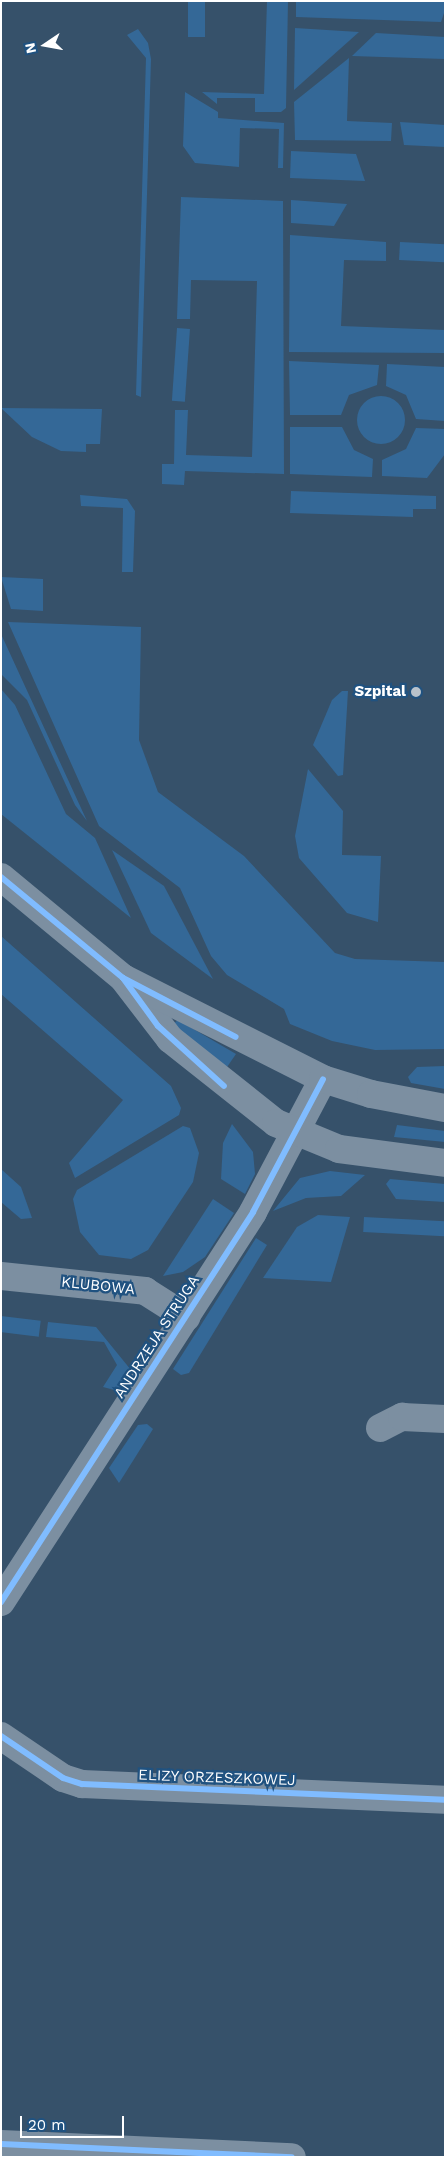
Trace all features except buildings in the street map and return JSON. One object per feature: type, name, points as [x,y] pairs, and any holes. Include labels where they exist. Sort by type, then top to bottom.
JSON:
[{"type":"street","points":[[1,877],[123,978],[170,1039],[239,1098],[295,1135],[359,1153],[445,1163]]},
{"type":"street","points":[[123,978],[323,1079],[371,1094],[445,1108]]},
{"type":"street","name":"ANDRZEJA STRUGA","points":[[1,1602],[186,1317],[295,1135],[323,1079]]},
{"type":"street","name":"KLUBOWA","points":[[1,1276],[145,1291],[186,1317]]},
{"type":"street","points":[[380,1428],[402,1416],[445,1419]]},
{"type":"street","name":"ELIZY ORZESZKOWEJ","points":[[1,1736],[63,1778],[82,1784],[445,1800]]},
{"type":"street","points":[[1,2144],[292,2157]]},
{"type":"shaded area","points":[[188,1],[205,1],[205,37],[188,37]]},
{"type":"shaded area","points":[[267,1],[288,1],[286,108],[281,112],[255,112],[255,98],[217,98],[217,104],[202,92],[264,94]]},
{"type":"shaded area","points":[[296,1],[445,1],[445,10],[441,22],[296,17]]},
{"type":"shaded area","points":[[295,28],[359,32],[294,90]]},
{"type":"shaded area","points":[[138,29],[148,43],[151,59],[141,397],[136,395],[146,58],[127,35]]},
{"type":"shaded area","points":[[376,33],[445,37],[445,59],[352,56]]},
{"type":"shaded area","points":[[349,58],[347,121],[392,123],[391,141],[295,140],[294,102]]},
{"type":"shaded area","points":[[185,92],[218,112],[218,118],[284,123],[283,168],[278,168],[279,129],[240,128],[239,167],[195,163],[183,146]]},
{"type":"shaded area","points":[[400,122],[445,125],[445,147],[404,145]]},
{"type":"shaded area","points":[[291,151],[356,154],[365,181],[290,178]]},
{"type":"shaded area","points":[[181,197],[283,201],[284,474],[185,471],[184,485],[162,484],[162,464],[174,464],[175,410],[188,410],[186,455],[252,457],[257,281],[191,280],[190,319],[177,319]]},
{"type":"shaded area","points":[[291,200],[347,204],[334,226],[291,223]]},
{"type":"shaded area","points":[[290,235],[386,242],[386,261],[344,260],[341,326],[445,330],[445,353],[289,352]]},
{"type":"shaded area","points":[[400,242],[445,244],[444,262],[399,260]]},
{"type":"shaded area","points":[[177,328],[190,329],[185,402],[172,401]]},
{"type":"shaded area","points":[[289,361],[379,365],[377,385],[349,395],[341,415],[290,415]]},
{"type":"shaded area","points":[[387,364],[445,367],[445,421],[416,419],[406,395],[386,386]]},
{"type":"shaded area","points":[[376,396],[386,396],[398,403],[405,415],[405,425],[398,437],[386,444],[376,444],[368,440],[361,433],[357,425],[357,415],[361,407],[368,400]]},
{"type":"shaded area","points":[[1,408],[102,409],[100,444],[86,444],[86,452],[61,451],[32,437]]},
{"type":"shaded area","points":[[290,427],[342,427],[354,450],[373,459],[372,477],[290,474]]},
{"type":"shaded area","points":[[416,428],[445,429],[445,454],[427,478],[382,476],[382,460],[406,449]]},
{"type":"shaded area","points":[[291,491],[436,496],[436,509],[413,509],[413,517],[290,513]]},
{"type":"shaded area","points":[[80,495],[127,499],[135,511],[133,572],[122,572],[123,508],[81,506]]},
{"type":"shaded area","points":[[1,577],[43,579],[43,611],[11,609]]},
{"type":"shaded area","points":[[8,622],[141,627],[139,740],[158,792],[244,856],[335,953],[355,959],[445,962],[445,1049],[375,1050],[332,1041],[290,1024],[284,1009],[227,975],[211,956],[180,888],[99,826]]},
{"type":"shaded area","points":[[1,634],[87,821],[75,805],[27,700],[1,674]]},
{"type":"shaded area","points":[[1,689],[15,705],[66,814],[95,838],[131,918],[1,814]]},
{"type":"shaded area","points":[[342,691],[348,691],[343,775],[338,776],[313,745],[332,700]]},
{"type":"shaded area","points":[[308,769],[343,811],[342,855],[381,856],[378,922],[347,913],[299,858],[295,836]]},
{"type":"shaded area","points":[[112,850],[164,886],[213,979],[151,933]]},
{"type":"shaded area","points":[[1,936],[171,1086],[181,1108],[179,1115],[75,1178],[69,1163],[123,1100],[1,994]]},
{"type":"shaded area","points":[[178,1020],[236,1054],[225,1070],[173,1024]]},
{"type":"shaded area","points":[[445,1066],[445,1089],[411,1083],[408,1077],[417,1067]]},
{"type":"shaded area","points":[[232,1124],[253,1152],[255,1174],[245,1194],[221,1179],[223,1143]]},
{"type":"shaded area","points":[[397,1125],[445,1131],[445,1142],[394,1137]]},
{"type":"shaded area","points":[[183,1126],[190,1128],[199,1153],[193,1182],[148,1250],[131,1259],[99,1255],[80,1232],[73,1199],[77,1190]]},
{"type":"shaded area","points":[[1,1169],[21,1187],[32,1218],[21,1219],[1,1202]]},
{"type":"shaded area","points":[[330,1171],[365,1175],[341,1196],[306,1198],[273,1211],[300,1178]]},
{"type":"shaded area","points":[[390,1179],[445,1184],[445,1202],[396,1199],[386,1184]]},
{"type":"shaded area","points":[[213,1199],[234,1213],[205,1257],[183,1272],[163,1276]]},
{"type":"shaded area","points":[[318,1215],[350,1217],[331,1282],[263,1278],[297,1227]]},
{"type":"shaded area","points":[[364,1217],[445,1221],[444,1236],[363,1232]]},
{"type":"shaded area","points":[[256,1238],[267,1245],[189,1373],[181,1375],[173,1369]]},
{"type":"shaded area","points":[[1,1316],[41,1321],[39,1337],[1,1332]]},
{"type":"shaded area","points":[[48,1322],[96,1327],[131,1370],[118,1391],[103,1387],[117,1365],[104,1342],[46,1337]]},
{"type":"shaded area","points":[[147,1424],[153,1429],[119,1483],[109,1468],[138,1425]]},
{"type":"cycle path","points":[[1,877],[123,978],[158,1026],[224,1086]]},
{"type":"cycle path","points":[[123,978],[236,1037]]},
{"type":"cycle path","points":[[1,1602],[253,1212],[323,1079]]},
{"type":"cycle path","points":[[1,1736],[63,1778],[82,1784],[445,1800]]},
{"type":"cycle path","points":[[1,2144],[292,2157]]},
{"type":"place","name":"Szpital","points":[[416,692]]}]
